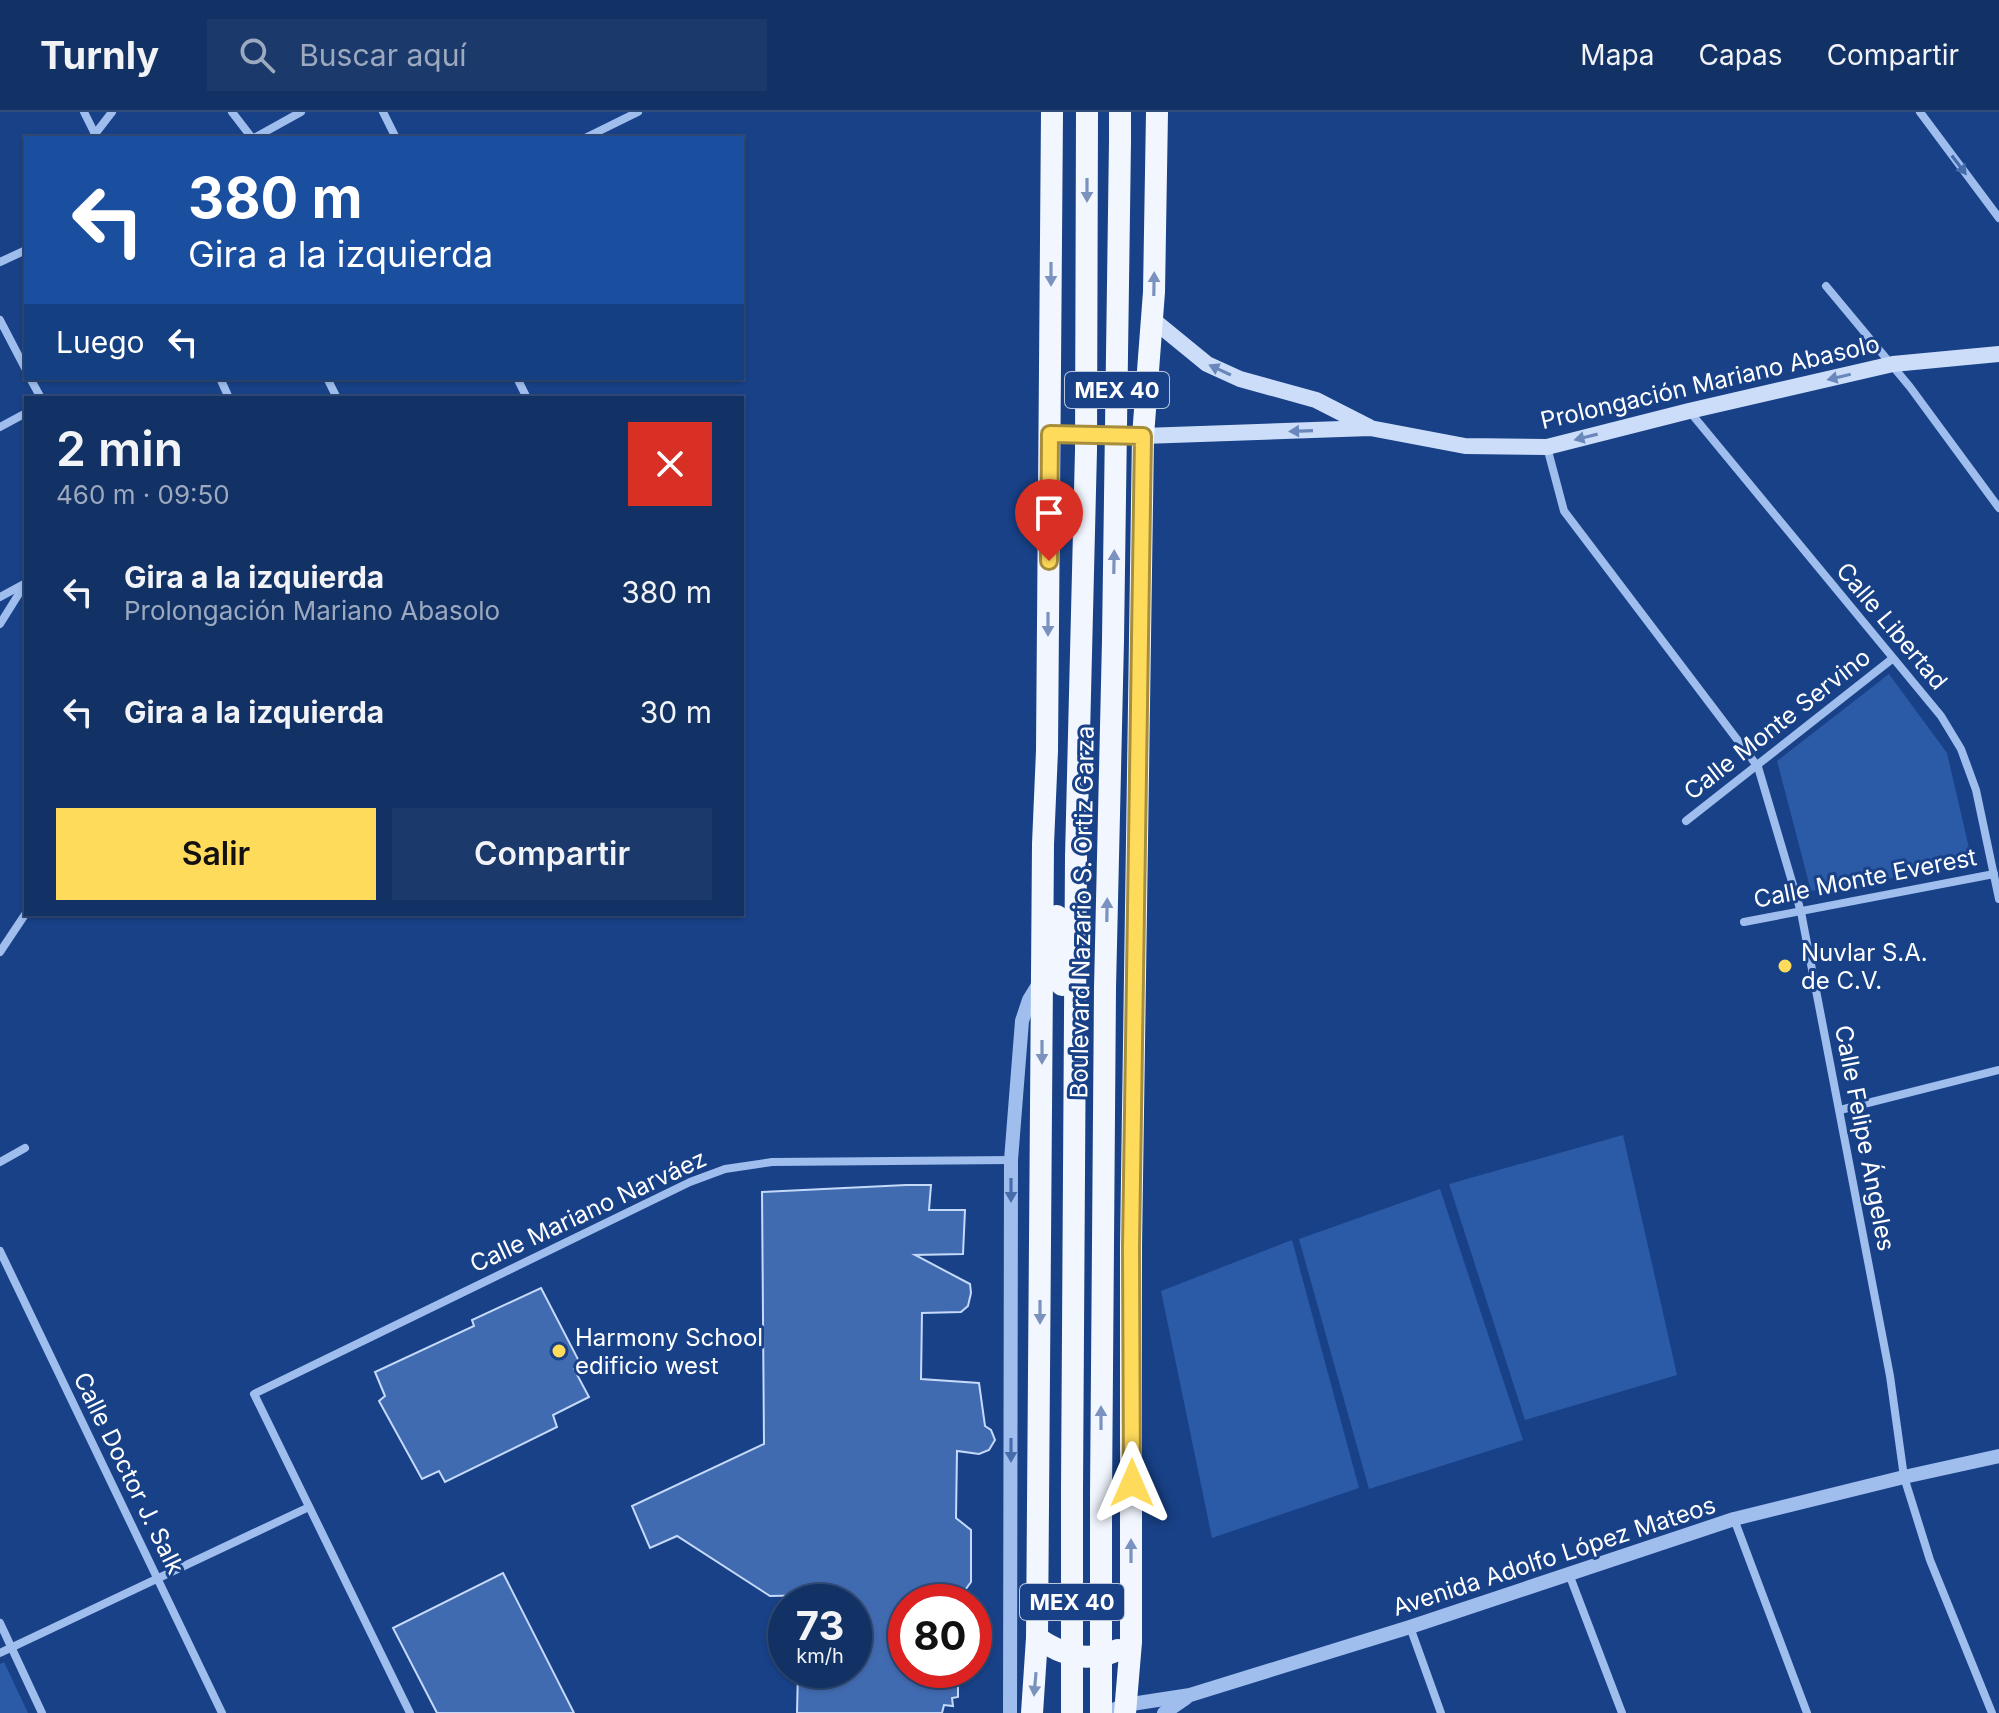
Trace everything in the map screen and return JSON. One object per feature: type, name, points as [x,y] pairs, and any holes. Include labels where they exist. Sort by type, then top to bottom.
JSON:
[{"type":"highway","points":[[1032,1713],[1037,1638],[1052,112]]},
{"type":"highway","name":"Boulevard Nazario S. Ortiz Garza","points":[[1072,1713],[1073,1031],[1086,450],[1087,112]]},
{"type":"highway","name":"Boulevard Nazario S. Ortiz Garza","points":[[1114,1711],[1101,1496],[1105,988],[1120,112]]},
{"type":"highway","points":[[1114,1711],[1131,1642],[1131,1247],[1143,436],[1152,319],[1157,112]]},
{"type":"highway","points":[[1047,751],[1053,787],[1060,966],[1073,1031]]},
{"type":"highway","points":[[1103,1191],[1131,1247]]},
{"type":"highway","points":[[1037,1638],[1054,1650],[1073,1657],[1092,1658],[1114,1652],[1131,1642]]},
{"type":"main road","points":[[1152,319],[1207,364],[1240,379],[1316,400],[1370,428]]},
{"type":"main road","name":"Prolongación Mariano Abasolo","points":[[1050,434],[1143,436],[1370,428],[1465,446],[1547,447],[1893,364],[1999,354]]},
{"type":"street","points":[[84,112],[93,135],[112,112]]},
{"type":"street","points":[[232,112],[251,136]]},
{"type":"street","points":[[257,136],[301,112]]},
{"type":"street","points":[[383,112],[395,136]]},
{"type":"street","points":[[589,136],[638,112]]},
{"type":"street","points":[[1920,112],[1999,218]]},
{"type":"street","points":[[0,262],[24,251]]},
{"type":"street","points":[[1826,286],[1893,364],[1999,508]]},
{"type":"street","points":[[0,320],[24,366]]},
{"type":"street","name":"Calle Libertad","points":[[1689,411],[1941,716],[1961,749],[1976,790],[1999,899]]},
{"type":"street","points":[[0,427],[24,414]]},
{"type":"street","name":"Calle Felipe Ángeles","points":[[1547,447],[1564,511],[1758,767],[1801,912],[1890,1376],[1904,1477],[1930,1560],[1992,1713]]},
{"type":"street","points":[[0,597],[24,584]]},
{"type":"street","points":[[0,624],[24,586]]},
{"type":"street","name":"Calle Monte Servino","points":[[1686,821],[1892,659]]},
{"type":"street","name":"Calle Monte Everest","points":[[1744,922],[1994,874]]},
{"type":"street","points":[[0,952],[24,916]]},
{"type":"street","points":[[1010,1713],[1011,1160],[1022,1021],[1029,1000],[1043,978]]},
{"type":"street","points":[[1840,1110],[1999,1070]]},
{"type":"street","points":[[0,1162],[25,1148]]},
{"type":"street","name":"Calle Mariano Narváez","points":[[309,1507],[254,1394],[690,1182],[725,1169],[772,1162],[1011,1160]]},
{"type":"street","name":"Calle Doctor J. Salk","points":[[0,1251],[222,1713]]},
{"type":"street","name":"Avenida Adolfo López Mateos","points":[[1114,1711],[1190,1695],[1410,1627],[1734,1519],[1999,1456]]},
{"type":"street","points":[[0,1653],[309,1507],[410,1713]]},
{"type":"street","points":[[1734,1519],[1807,1713]]},
{"type":"street","points":[[1569,1574],[1622,1713]]},
{"type":"street","points":[[0,1623],[42,1713]]},
{"type":"street","points":[[1410,1627],[1441,1713]]},
{"type":"street","points":[[1164,1713],[1190,1695]]},
{"type":"street","points":[[1177,1713],[1190,1695]]},
{"type":"shaded area","points":[[1889,674],[1947,753],[1973,865],[1811,891],[1777,761]]},
{"type":"shaded area","points":[[1623,1135],[1677,1375],[1525,1420],[1449,1184]]},
{"type":"shaded area","points":[[1440,1189],[1523,1440],[1369,1489],[1299,1239]]},
{"type":"shaded area","points":[[1292,1240],[1359,1488],[1212,1538],[1161,1291]]},
{"type":"shaded area","points":[[4,1662],[28,1713],[0,1713],[0,1664]]},
{"type":"building","points":[[931,1185],[929,1210],[965,1210],[963,1254],[915,1255],[970,1284],[968,1306],[961,1312],[922,1313],[921,1379],[979,1383],[985,1426],[991,1430],[995,1440],[989,1450],[979,1454],[957,1451],[956,1518],[971,1530],[971,1582],[888,1584],[888,1688],[958,1688],[958,1697],[952,1698],[953,1706],[944,1705],[942,1713],[797,1713],[798,1688],[872,1688],[872,1584],[768,1584],[768,1595],[677,1536],[650,1548],[632,1506],[764,1444],[762,1192]]},
{"type":"building","points":[[541,1288],[581,1365],[574,1369],[589,1397],[553,1415],[557,1427],[445,1482],[439,1471],[422,1479],[379,1401],[385,1396],[375,1372],[474,1326],[472,1320]]},
{"type":"building","points":[[503,1573],[574,1713],[437,1713],[393,1628]]},
{"type":"place","name":"Nuvlar S.A. de C.V.","points":[[1785,966]]},
{"type":"place","name":"Harmony School edificio west","points":[[559,1351]]},
{"type":"route","points":[[1049,561],[1050,434],[1143,436],[1131,1247],[1132,1483]]}]
